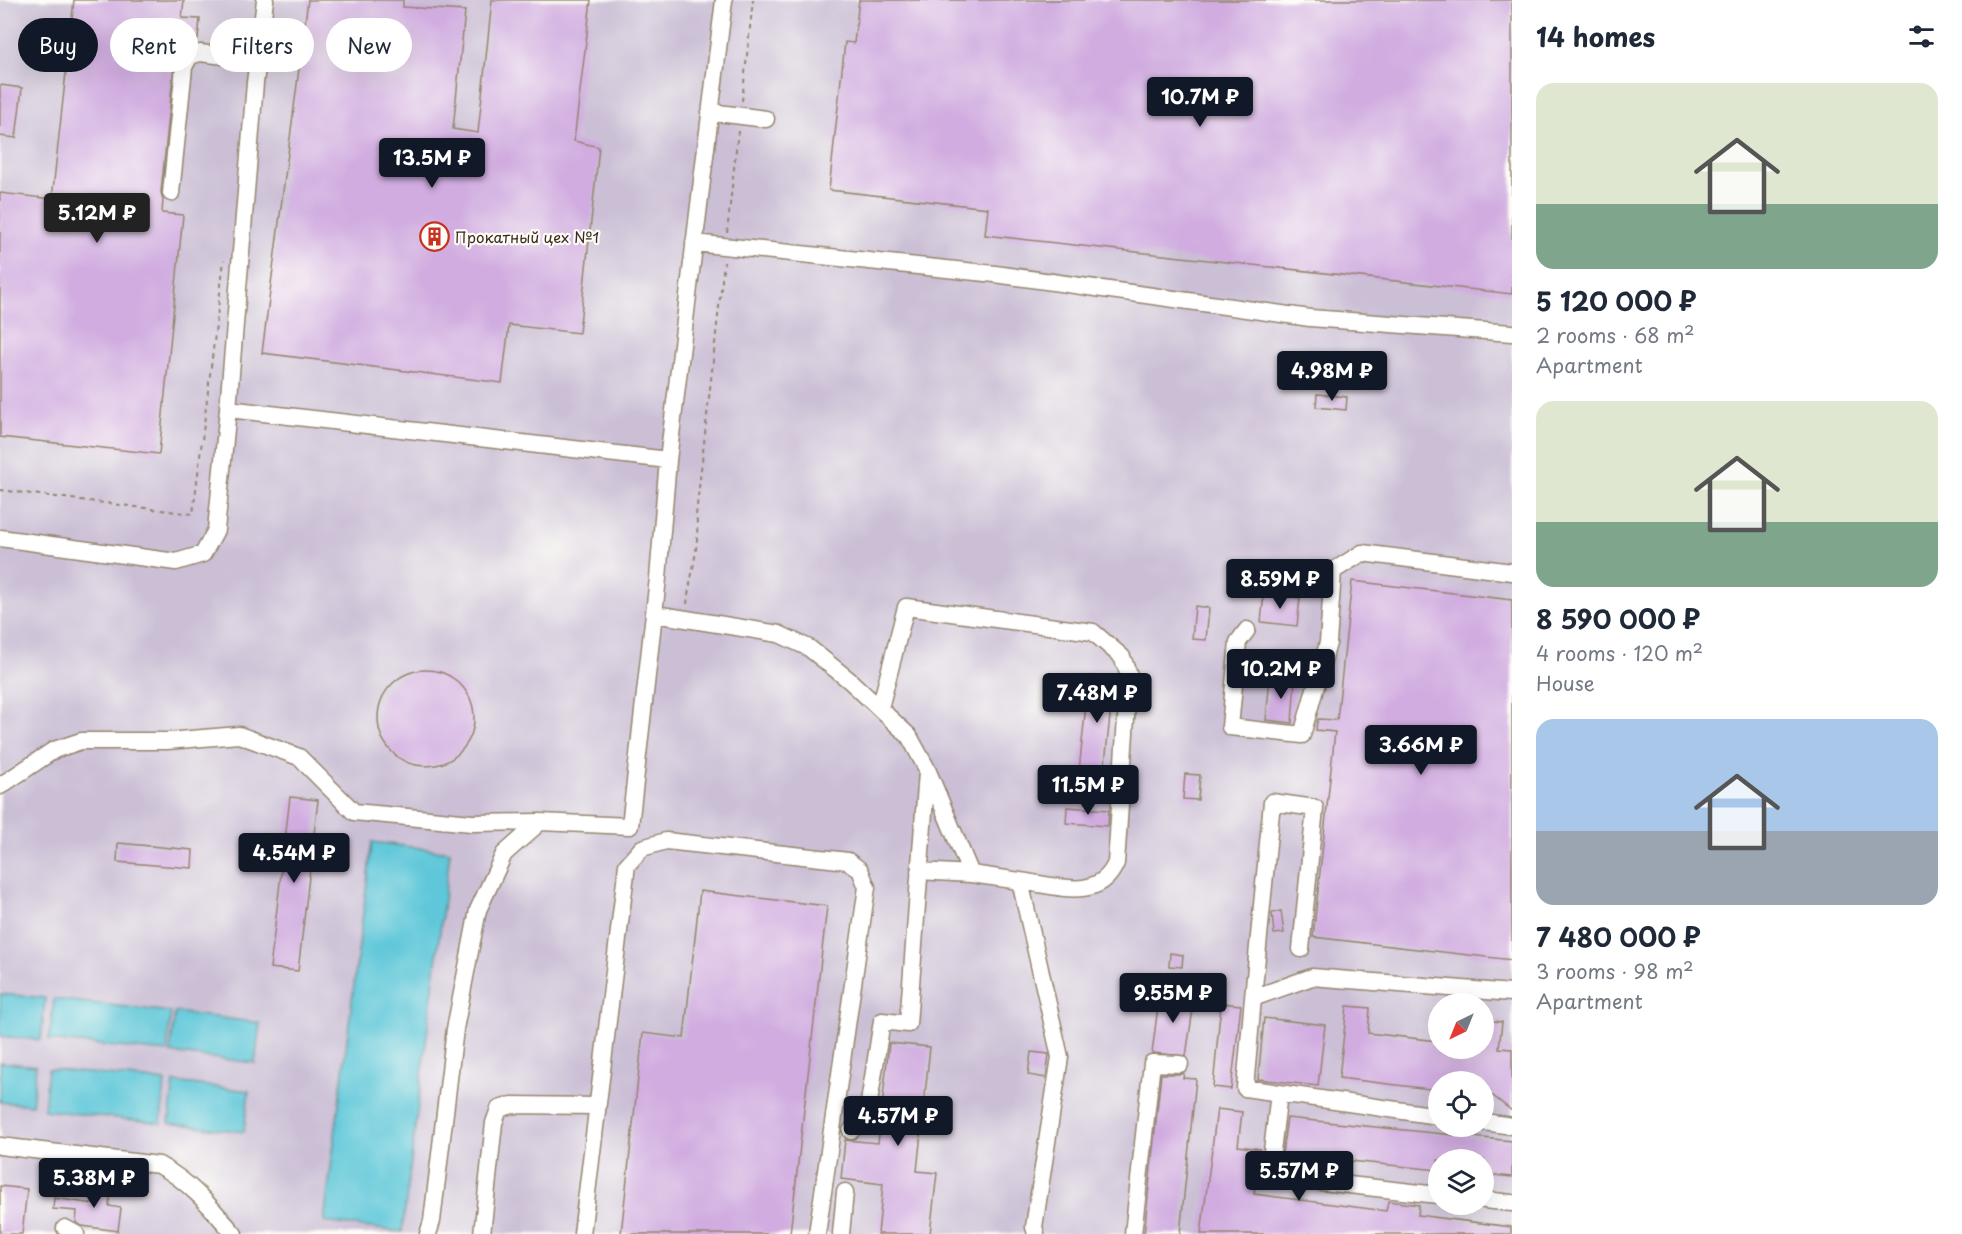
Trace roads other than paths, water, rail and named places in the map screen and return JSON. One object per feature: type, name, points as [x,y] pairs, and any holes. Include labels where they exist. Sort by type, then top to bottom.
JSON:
[{"type":"street","points":[[263,18],[265,0]]},
{"type":"street","points":[[0,786],[54,750],[81,741],[167,741],[239,735],[299,757],[354,812],[472,823],[540,822],[630,826],[655,614],[668,460],[724,0]]},
{"type":"street","points":[[171,193],[184,67],[190,56],[200,53],[210,54]]},
{"type":"street","points":[[0,538],[176,562],[203,554],[216,530],[256,72]]},
{"type":"street","points":[[710,112],[766,119]]},
{"type":"street","points":[[694,243],[995,274],[1310,318],[1512,333]]},
{"type":"street","points":[[228,409],[668,460]]},
{"type":"street","points":[[1247,630],[1238,642],[1230,727],[1302,735],[1328,643],[1333,571],[1362,553],[1512,572]]},
{"type":"street","points":[[880,708],[906,607],[1093,632],[1122,657],[1129,675],[1116,863],[1112,874],[1101,885],[1089,889],[972,874],[919,871]]},
{"type":"street","points":[[655,614],[779,634],[810,648],[909,736],[927,769],[972,874]]},
{"type":"street","points":[[851,1131],[868,1110],[882,1021],[908,1024],[927,769]]},
{"type":"street","points":[[1301,949],[1315,808],[1272,802],[1245,1088],[1428,1115]]},
{"type":"street","points":[[428,1234],[432,1221],[455,1029],[478,910],[504,854],[540,822]]},
{"type":"street","points":[[582,1234],[627,865],[642,848],[666,842],[848,861],[860,870],[867,887],[817,1234]]},
{"type":"street","points":[[1020,881],[1060,1057],[1035,1227],[1036,1234]]},
{"type":"street","points":[[1252,998],[1312,977],[1512,993]]},
{"type":"street","points":[[1133,1234],[1152,1063],[1180,1064]]},
{"type":"street","points":[[1279,1093],[1269,1176],[1428,1194]]},
{"type":"street","points":[[483,1234],[494,1123],[499,1109],[512,1105],[596,1106]]},
{"type":"street","points":[[1494,1123],[1512,1126]]},
{"type":"street","points":[[0,1146],[159,1165],[178,1176],[195,1190],[234,1234]]},
{"type":"street","points":[[841,1234],[845,1192]]},
{"type":"street","points":[[1494,1201],[1512,1203]]},
{"type":"water","points":[[372,842],[450,852],[402,1232],[324,1222]]},
{"type":"water","points":[[0,994],[45,998],[41,1040],[0,1036]]},
{"type":"water","points":[[54,999],[171,1012],[167,1052],[49,1040]]},
{"type":"water","points":[[175,1012],[260,1023],[255,1063],[170,1053]]},
{"type":"water","points":[[0,1062],[36,1066],[32,1105],[0,1102]]},
{"type":"water","points":[[48,1069],[165,1081],[161,1123],[44,1110]]},
{"type":"water","points":[[174,1082],[249,1091],[244,1132],[169,1123]]},
{"type":"place","name":"Прокатный цех №1","points":[[434,236]]}]
